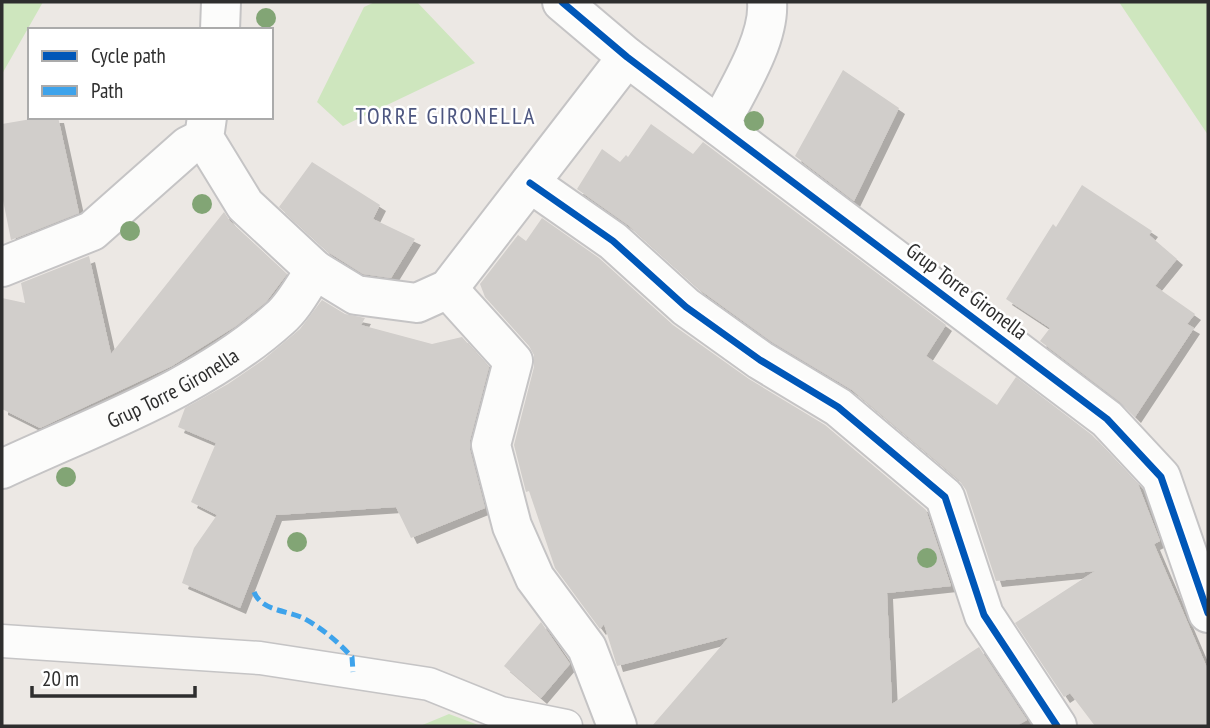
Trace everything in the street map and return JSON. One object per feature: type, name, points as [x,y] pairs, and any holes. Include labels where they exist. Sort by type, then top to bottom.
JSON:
[{"type":"street","points":[[220,28],[221,2]]},
{"type":"street","name":"Grup Torre Gironella","points":[[562,2],[627,57],[1107,419],[1161,477],[1208,613]]},
{"type":"street","points":[[719,126],[751,61],[768,17],[767,2]]},
{"type":"street","points":[[2,267],[92,231],[206,128],[246,205],[315,270],[356,296],[418,303],[448,289],[627,57]]},
{"type":"street","points":[[530,183],[613,241],[686,307],[760,360],[838,407],[945,497],[984,615],[1057,726]]},
{"type":"street","name":"Grup Torre Gironella","points":[[2,469],[183,386],[245,346],[282,316],[315,270]]},
{"type":"street","points":[[448,289],[513,361],[491,445],[512,526],[535,578],[587,648],[617,726]]},
{"type":"lane","points":[[2,641],[107,646],[274,660],[429,684],[501,713],[566,726]]},
{"type":"green space","points":[[2,2],[43,2],[28,28],[2,74]]},
{"type":"green space","points":[[375,2],[417,2],[475,63],[343,126],[317,102],[364,7]]},
{"type":"green space","points":[[1119,2],[1208,2],[1208,135]]},
{"type":"green space","points":[[449,714],[481,726],[420,726]]},
{"type":"building","points":[[843,70],[899,108],[854,201],[795,156]]},
{"type":"building","points":[[31,119],[58,119],[79,213],[11,240],[2,195],[2,124]]},
{"type":"building","points":[[651,124],[693,154],[703,142],[946,325],[926,356],[997,405],[1016,377],[1092,435],[1138,484],[1160,541],[1154,544],[1208,670],[1208,726],[1095,726],[1070,693],[1064,697],[1015,623],[1095,571],[996,581],[966,490],[959,480],[852,390],[772,342],[700,290],[628,225],[577,189],[602,149],[620,162],[626,155],[628,157]]},
{"type":"building","points":[[312,162],[380,205],[373,219],[415,239],[391,278],[363,274],[328,252],[279,207]]},
{"type":"building","points":[[1082,185],[1152,231],[1149,235],[1177,259],[1155,286],[1195,314],[1187,324],[1194,328],[1135,417],[1120,402],[1040,341],[1050,328],[1006,299],[1053,224],[1056,227]]},
{"type":"building","points":[[224,212],[230,221],[287,274],[266,302],[236,326],[172,366],[40,428],[2,409],[2,298],[25,303],[21,283],[89,256],[111,354]]},
{"type":"building","points":[[542,218],[599,258],[673,325],[749,379],[825,425],[926,510],[951,586],[887,593],[892,704],[979,647],[1027,720],[1016,726],[652,726],[729,637],[617,666],[604,624],[600,629],[555,568],[529,491],[526,492],[514,445],[534,367],[534,355],[485,297],[480,284],[518,235],[526,241]]},
{"type":"building","points":[[322,300],[345,314],[365,318],[361,325],[432,344],[462,337],[489,367],[470,440],[470,450],[485,508],[411,538],[396,507],[276,515],[240,608],[182,583],[194,548],[217,515],[191,502],[216,443],[178,427],[185,408],[263,360],[300,329]]},
{"type":"building","points":[[541,622],[570,664],[541,698],[504,666]]},
{"type":"marked path","points":[[254,592],[258,599],[269,607],[299,616],[330,636],[352,657],[353,672]]},
{"type":"cycle path","points":[[562,2],[627,57],[1107,419],[1161,477],[1208,613]]},
{"type":"cycle path","points":[[530,183],[613,241],[686,307],[760,360],[838,407],[945,497],[984,615],[1057,726]]},
{"type":"district","name":"TORRE GIRONELLA","points":[[446,115]]}]
